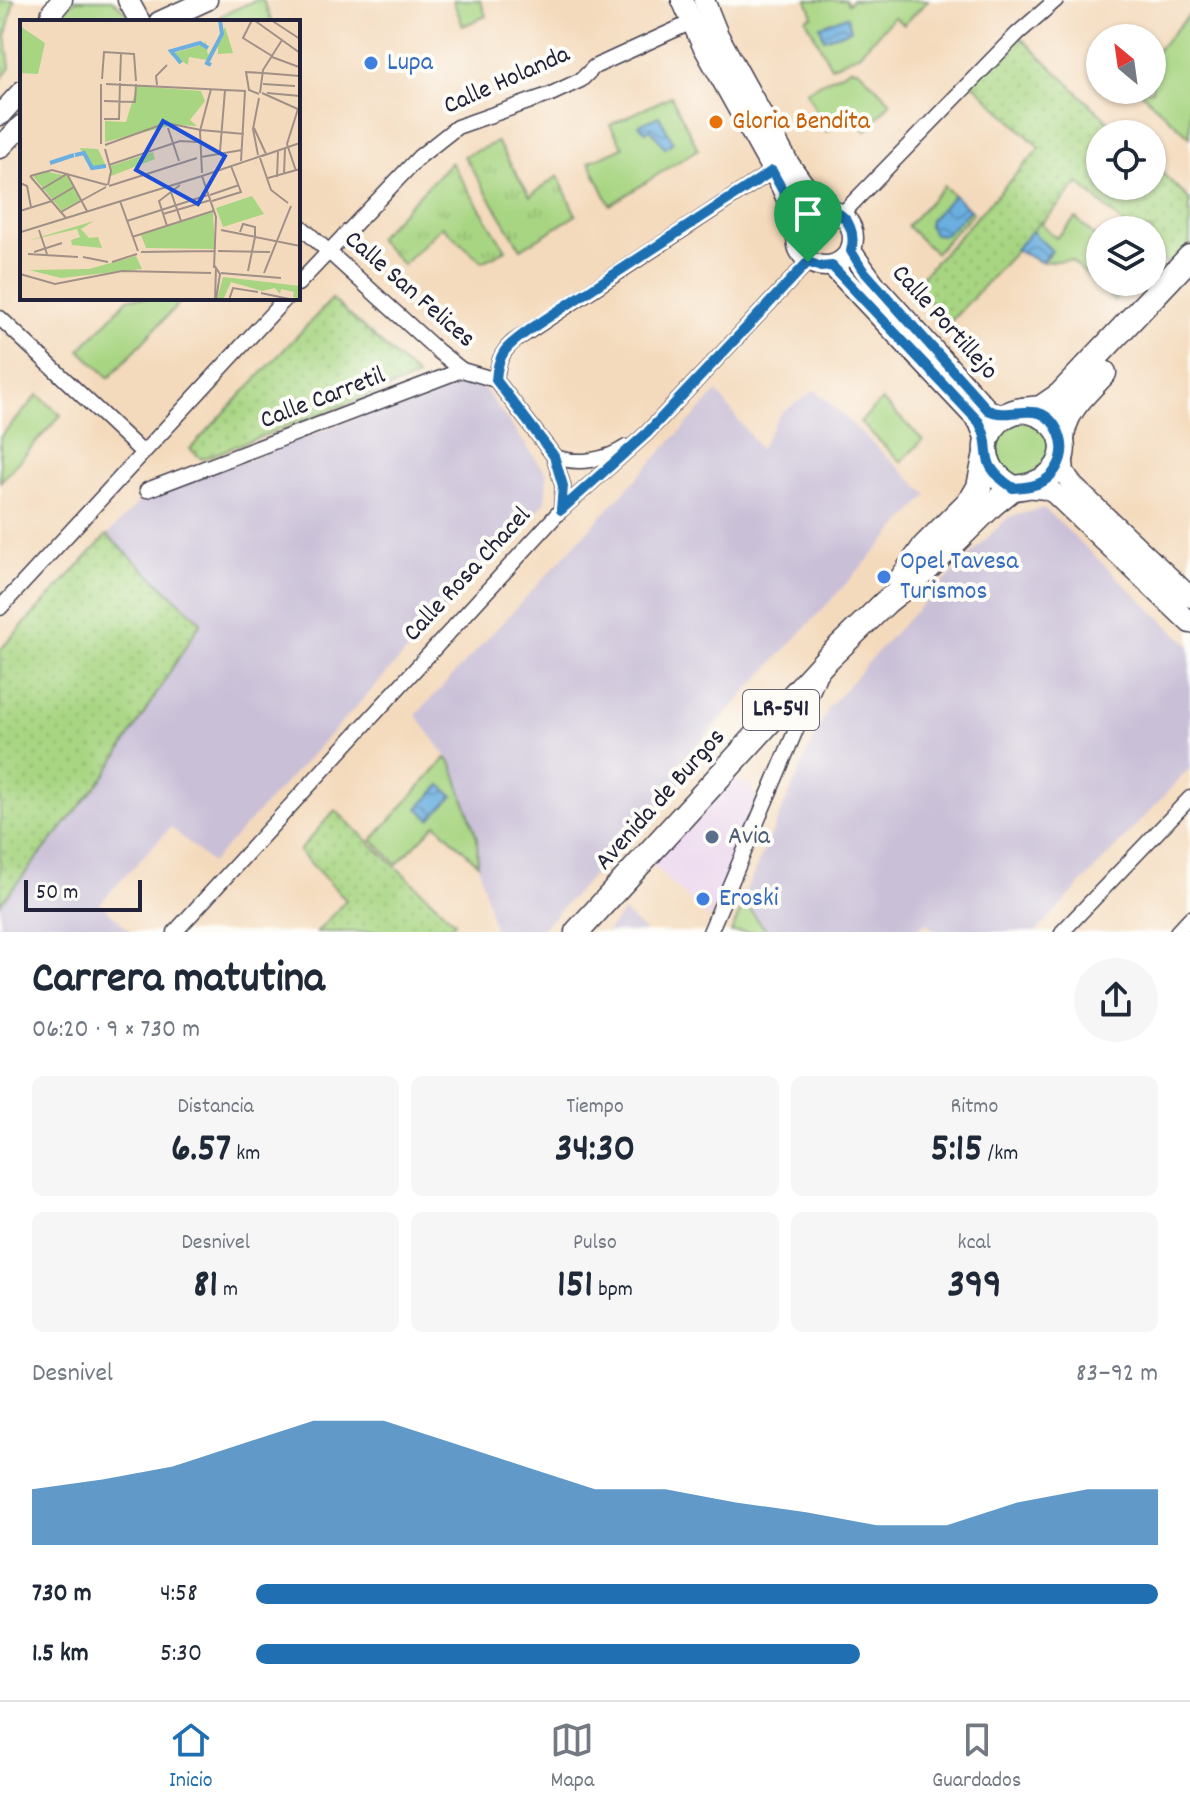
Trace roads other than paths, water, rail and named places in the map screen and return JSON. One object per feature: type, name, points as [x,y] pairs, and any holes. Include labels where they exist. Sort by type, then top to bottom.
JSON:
[{"type":"main road","points":[[50,20],[52,12],[62,0]]},
{"type":"main road","points":[[128,0],[139,20]]},
{"type":"main road","points":[[163,20],[207,0]]},
{"type":"main road","points":[[682,0],[793,209],[799,226],[797,245],[808,262],[821,267],[832,266],[851,251],[852,229],[831,212],[789,164],[718,35],[704,0]]},
{"type":"main road","points":[[0,115],[20,93]]},
{"type":"main road","points":[[0,148],[20,127]]},
{"type":"main road","points":[[799,226],[809,214],[831,212]]},
{"type":"main road","name":"Calle Portillejo","points":[[851,251],[876,286],[988,410],[1016,412]]},
{"type":"main road","name":"LR-541","points":[[986,446],[999,420],[1016,412],[1041,408],[1060,395],[1190,257]]},
{"type":"main road","name":"Calle Portillejo","points":[[832,266],[979,422],[986,446]]},
{"type":"main road","name":"LR-541","points":[[1019,487],[1041,483],[1051,476],[1059,465],[1064,421],[1070,411],[1190,281]]},
{"type":"main road","points":[[1016,412],[1036,412],[1048,418],[1056,428],[1062,446],[1064,472],[1073,486],[1190,597]]},
{"type":"main road","points":[[986,446],[995,475],[1019,487],[1046,489],[1054,493],[1190,623]]},
{"type":"main road","name":"Avenida de Burgos","points":[[886,602],[925,546],[972,499],[979,487],[986,446]]},
{"type":"main road","name":"Avenida de Burgos","points":[[577,932],[826,660],[886,602],[926,570],[993,504],[1019,487]]},
{"type":"street","points":[[831,212],[1056,0]]},
{"type":"street","name":"Calle Holanda","points":[[300,282],[419,157],[444,135],[457,127],[566,87],[581,80],[594,67],[692,22]]},
{"type":"street","name":"Calle San Felices","points":[[300,226],[462,370],[496,380],[498,361],[504,351],[532,328],[772,171]]},
{"type":"street","name":"Calle Rosa Chacel","points":[[175,932],[561,510],[647,433],[808,262]]},
{"type":"street","points":[[0,608],[284,300]]},
{"type":"street","points":[[0,318],[143,453]]},
{"type":"street","name":"Calle Carretil","points":[[147,490],[462,370]]},
{"type":"street","points":[[496,380],[554,456],[563,486],[561,510]]},
{"type":"street","points":[[554,456],[564,461],[581,462],[621,451],[647,433]]},
{"type":"street","points":[[710,932],[826,660]]},
{"type":"street","points":[[1062,932],[1190,798]]},
{"type":"street","points":[[1177,932],[1190,918]]},
{"type":"water","points":[[847,16],[851,30],[824,39],[820,26]]},
{"type":"water","points":[[659,116],[673,142],[665,148],[651,129],[646,132],[639,125]]},
{"type":"water","points":[[954,195],[970,210],[945,235],[934,234],[929,227],[930,220]]},
{"type":"water","points":[[1032,231],[1052,251],[1041,262],[1015,250]]},
{"type":"water","points":[[441,785],[453,796],[430,819],[418,808]]},
{"type":"place","name":"Lupa","points":[[371,63]]},
{"type":"place","name":"Gloria Bendita","points":[[716,122]]},
{"type":"place","name":"Opel Tavesa Turismos","points":[[884,577]]},
{"type":"place","name":"Avia","points":[[712,837]]},
{"type":"place","name":"Eroski","points":[[703,899]]}]
